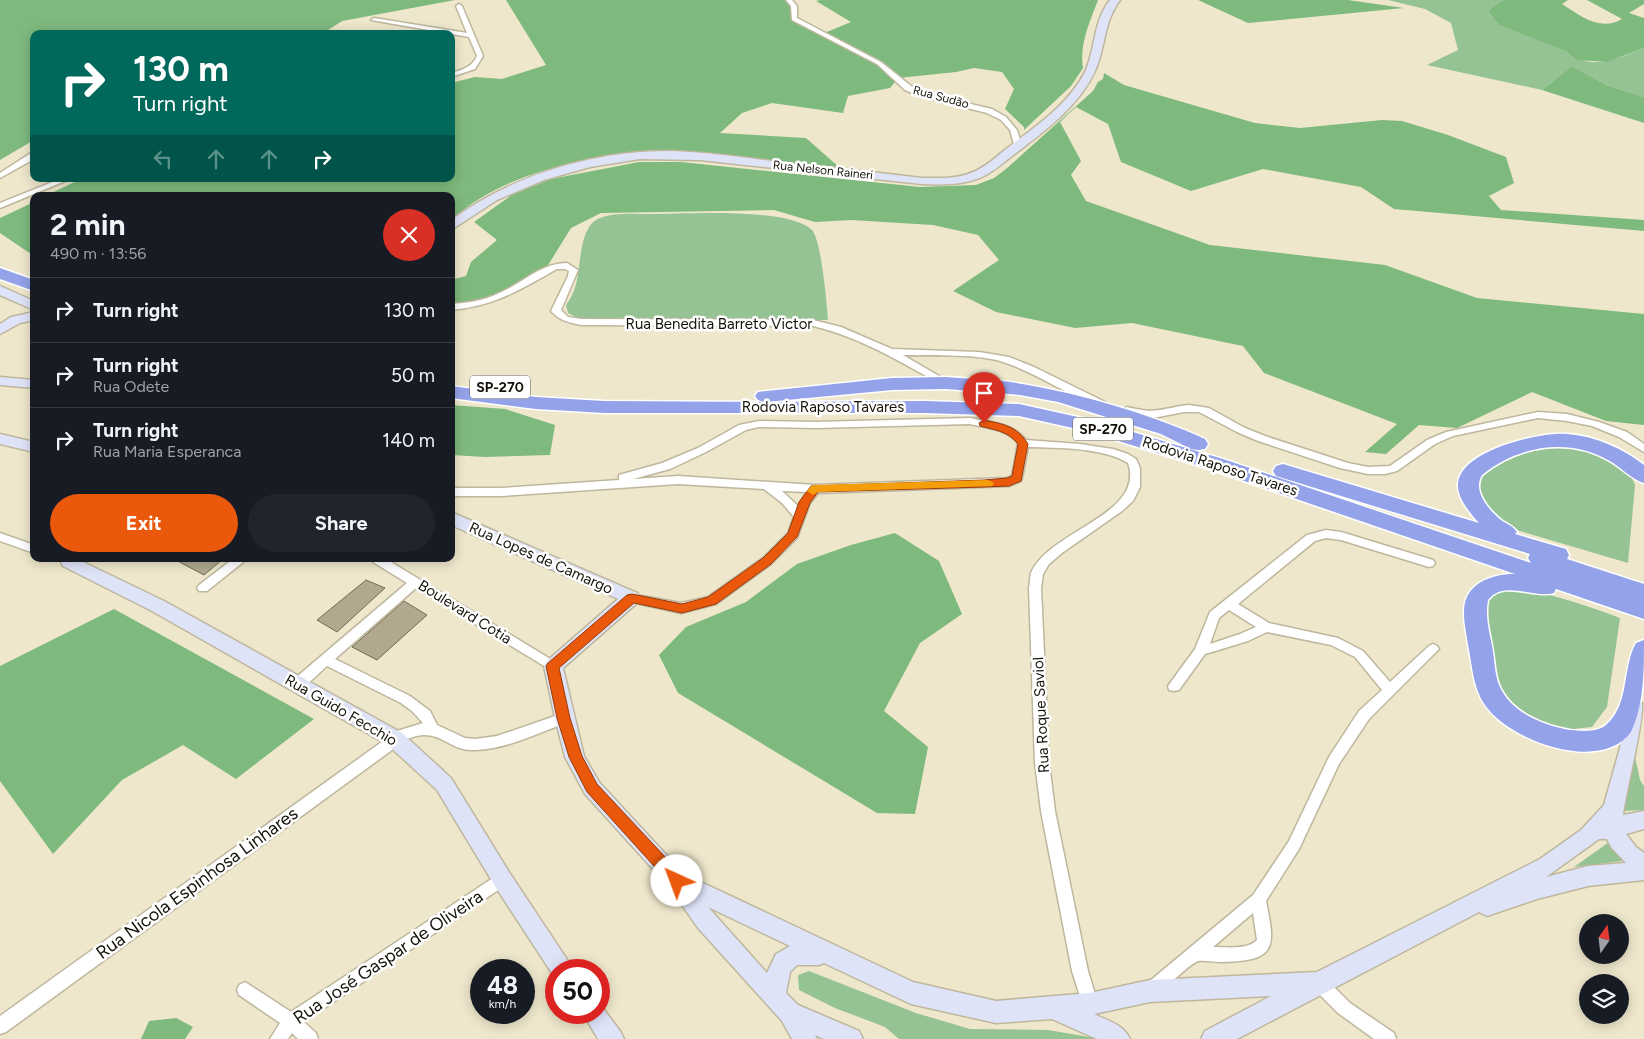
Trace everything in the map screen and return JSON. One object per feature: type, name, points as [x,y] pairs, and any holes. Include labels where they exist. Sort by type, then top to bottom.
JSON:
[{"type":"highway","points":[[0,262],[30,272]]},
{"type":"highway","points":[[0,273],[30,284]]},
{"type":"highway","name":"Rodovia Raposo Tavares","points":[[455,380],[504,388],[614,395],[962,396],[1008,399],[1049,405],[1106,417],[1283,471],[1435,525],[1644,604]]},
{"type":"highway","points":[[765,396],[892,384],[946,383],[1020,389],[1061,396],[1168,430],[1198,444]]},
{"type":"highway","name":"Rodovia Raposo Tavares","points":[[455,393],[536,403],[604,407],[794,408],[924,406],[1018,410],[1089,425],[1207,461],[1644,604]]},
{"type":"highway","points":[[1549,552],[1501,530],[1486,518],[1471,497],[1469,488],[1469,478],[1478,467],[1520,448],[1547,440],[1566,440],[1596,446],[1626,460],[1644,476]]},
{"type":"highway","points":[[1283,471],[1644,582]]},
{"type":"highway","points":[[1644,604],[1521,582],[1501,582],[1487,588],[1477,599],[1476,618],[1486,682],[1496,702],[1521,723],[1553,737],[1587,742],[1607,737],[1621,727],[1638,689],[1644,650]]},
{"type":"main road","name":"Rua Nelson Raineri","points":[[455,223],[482,203],[526,182],[576,168],[640,156],[690,155],[922,181],[945,182],[979,174],[1018,146],[1059,112],[1078,91],[1090,71],[1096,55],[1103,21],[1110,4],[1115,0]]},
{"type":"main road","points":[[0,290],[28,303],[16,320]]},
{"type":"main road","points":[[0,330],[16,320],[30,317]]},
{"type":"main road","points":[[0,381],[30,384]]},
{"type":"main road","points":[[0,439],[30,446]]},
{"type":"main road","name":"Rua Lopes de Camargo","points":[[455,520],[632,598]]},
{"type":"main road","name":"Rua Guido Fecchio","points":[[72,562],[158,606],[395,739],[444,784],[502,879],[556,959]]},
{"type":"main road","points":[[632,598],[553,666],[564,718],[575,757],[592,788],[677,881],[706,921],[790,1013],[806,1039]]},
{"type":"main road","points":[[1638,689],[1629,751],[1613,818],[1618,840],[1630,856],[1644,865]]},
{"type":"main road","points":[[1212,1039],[1546,866],[1613,818],[1644,820]]},
{"type":"main road","points":[[1442,921],[1533,890],[1571,880],[1588,876],[1644,871]]},
{"type":"main road","points":[[677,881],[911,993],[996,1012],[1090,1004],[1150,991],[1319,983]]},
{"type":"main road","points":[[774,997],[778,973],[785,959],[801,952],[829,954]]},
{"type":"main road","points":[[1052,1008],[1112,1034],[1118,1039]]},
{"type":"main road","points":[[790,1013],[852,1039]]},
{"type":"main road","points":[[601,1024],[612,1039]]},
{"type":"street","name":"Rua Sudão","points":[[789,0],[794,6],[794,19],[880,64],[906,87],[920,94],[975,106],[1006,121],[1017,133],[1018,146]]},
{"type":"street","points":[[455,74],[469,70],[478,63],[480,56],[459,6]]},
{"type":"street","points":[[374,20],[435,30]]},
{"type":"street","points":[[455,33],[472,36]]},
{"type":"street","points":[[0,176],[30,157]]},
{"type":"street","points":[[34,192],[59,182]]},
{"type":"street","points":[[0,206],[30,194]]},
{"type":"street","name":"Rua Benedita Barreto Victor","points":[[455,307],[474,305],[501,296],[555,266],[567,266],[574,270],[571,284],[558,304],[556,311],[565,319],[606,323],[813,323],[838,329],[890,352],[979,355],[1006,359],[1031,369],[1086,398],[1140,414],[1156,415],[1190,407],[1201,409],[1214,414],[1230,425],[1263,439],[1342,464],[1374,471],[1390,471],[1409,461],[1430,442],[1461,431],[1541,415],[1576,420],[1609,429],[1626,435],[1644,449]]},
{"type":"street","points":[[890,352],[946,383]]},
{"type":"street","points":[[455,492],[502,492],[678,480],[768,487],[815,488],[1009,482],[1017,478],[1023,444],[1015,433],[997,426],[970,421],[816,426],[759,424],[743,427],[702,450],[666,466],[606,484]]},
{"type":"street","name":"Rua Roque Saviol","points":[[1023,444],[1066,446],[1102,451],[1126,457],[1132,461],[1135,467],[1135,488],[1124,503],[1050,556],[1037,573],[1035,588],[1042,764],[1048,811],[1080,971],[1090,1004]]},
{"type":"street","points":[[768,487],[792,504],[800,517]]},
{"type":"street","points":[[632,598],[682,608],[712,601],[767,561],[793,534],[805,502],[815,488]]},
{"type":"street","points":[[1174,686],[1201,651],[1214,615],[1311,538],[1326,534],[1341,536],[1429,563]]},
{"type":"street","points":[[0,537],[30,548]]},
{"type":"street","points":[[203,588],[237,562]]},
{"type":"street","name":"Boulevard Cotia","points":[[381,562],[553,666]]},
{"type":"street","points":[[298,684],[416,582]]},
{"type":"street","points":[[1229,604],[1266,627],[1334,641],[1359,654],[1390,691]]},
{"type":"street","points":[[1201,651],[1244,638],[1266,627]]},
{"type":"street","points":[[1150,991],[1258,900],[1294,845],[1334,761],[1364,715],[1433,649]]},
{"type":"street","points":[[326,660],[374,683],[419,710],[427,717],[432,729],[458,742],[476,745],[502,739],[564,718]]},
{"type":"street","name":"Rua Nicola Espinhosa Linhares","points":[[0,1026],[395,739],[413,731],[432,729]]},
{"type":"street","name":"Rua José Gaspar de Oliveira","points":[[278,1039],[291,1021],[502,879]]},
{"type":"street","points":[[1192,954],[1249,953],[1258,949],[1264,944],[1264,936],[1258,900]]},
{"type":"street","points":[[1319,983],[1344,1008],[1388,1039]]},
{"type":"street","points":[[245,990],[291,1021],[310,1039]]},
{"type":"green space","points":[[0,0],[455,0],[342,21],[328,30],[30,30],[30,142],[0,160]]},
{"type":"green space","points":[[506,0],[789,0],[794,19],[822,34],[851,22],[816,1],[820,0],[1098,0],[1084,42],[1083,68],[1071,86],[1024,130],[1024,127],[1005,109],[1014,89],[1002,72],[974,68],[956,72],[898,78],[890,88],[848,96],[843,113],[772,103],[742,113],[720,133],[806,138],[840,168],[700,154],[651,153],[621,155],[559,166],[529,176],[500,188],[474,202],[455,217],[455,192],[53,192],[75,182],[455,182],[455,82],[475,77],[502,79],[546,65]]},
{"type":"green space","points":[[1198,0],[1348,0],[1404,8],[1248,23]]},
{"type":"green space","points":[[1388,0],[1503,0],[1488,12],[1585,61],[1604,62],[1644,48],[1644,97],[1606,85],[1572,66],[1542,90],[1427,65],[1458,50],[1451,23],[1425,9]]},
{"type":"green space","points":[[1503,0],[1568,0],[1562,4],[1591,21],[1606,24],[1622,19],[1587,0],[1644,0],[1644,4],[1629,13],[1644,18],[1644,48],[1607,62],[1577,60],[1566,51],[1500,25],[1488,11]]},
{"type":"green space","points":[[1572,66],[1606,85],[1644,97],[1644,123],[1542,90]]},
{"type":"green space","points":[[1104,73],[1124,85],[1255,123],[1300,128],[1382,120],[1402,121],[1448,135],[1506,157],[1514,183],[1489,196],[1501,210],[1644,220],[1644,231],[1394,209],[1361,187],[1263,169],[1191,191],[1121,162],[1108,124],[1076,107],[1060,122],[1081,161],[1071,175],[1086,201],[1210,245],[1385,265],[1477,298],[1644,314],[1644,425],[1606,421],[1532,392],[1457,428],[1419,425],[1386,454],[1365,452],[1397,424],[1264,373],[1243,346],[1132,323],[1075,328],[996,312],[953,291],[999,260],[978,235],[933,225],[851,220],[815,222],[774,210],[601,213],[571,228],[545,270],[530,280],[474,304],[455,306],[455,279],[466,276],[471,262],[497,240],[474,222],[513,194],[551,179],[639,162],[681,162],[920,187],[976,185],[994,178],[1006,169],[1093,91],[1098,82],[1103,79]]},
{"type":"green space","points":[[30,204],[30,253],[0,233],[0,218]]},
{"type":"green space","points":[[735,213],[759,215],[800,223],[812,230],[821,258],[828,320],[581,320],[568,313],[566,305],[572,295],[578,277],[584,237],[593,222],[612,215]]},
{"type":"green space","points":[[455,405],[505,409],[555,425],[550,455],[485,457],[455,455]]},
{"type":"green space","points":[[1544,445],[1587,447],[1629,472],[1635,485],[1628,563],[1510,528],[1488,513],[1474,485],[1480,472]]},
{"type":"green space","points":[[895,533],[939,561],[962,614],[920,643],[884,711],[928,747],[915,814],[877,813],[678,693],[659,655],[686,627],[746,602],[797,564],[851,545]]},
{"type":"green space","points":[[1506,588],[1550,595],[1620,618],[1607,707],[1592,727],[1564,730],[1537,722],[1519,712],[1504,698],[1493,680],[1483,603],[1491,593]]},
{"type":"green space","points":[[114,609],[314,719],[236,779],[183,745],[122,780],[53,854],[0,781],[0,666]]},
{"type":"green space","points":[[1639,692],[1642,694],[1635,757],[1640,780],[1644,786],[1644,810],[1620,811]]},
{"type":"green space","points":[[1612,840],[1622,861],[1574,867]]},
{"type":"green space","points":[[809,971],[916,1013],[970,1029],[1048,1030],[1101,1039],[899,1039],[885,1027],[835,1008],[799,990],[798,975]]},
{"type":"green space","points":[[176,1018],[193,1027],[185,1039],[141,1039],[149,1021]]},
{"type":"building","points":[[180,562],[219,562],[204,575]]},
{"type":"building","points":[[366,580],[385,588],[337,632],[317,620]]},
{"type":"building","points":[[404,601],[427,615],[377,660],[352,647]]},
{"type":"slow traffic","points":[[813,491],[815,488],[988,483]]},
{"type":"route","points":[[677,881],[592,788],[575,757],[564,718],[553,666],[632,598],[682,608],[699,606],[712,601],[767,561],[793,534],[805,502],[815,488],[984,484],[1009,482],[1017,478],[1020,471],[1023,444],[1015,433],[984,423]]}]
